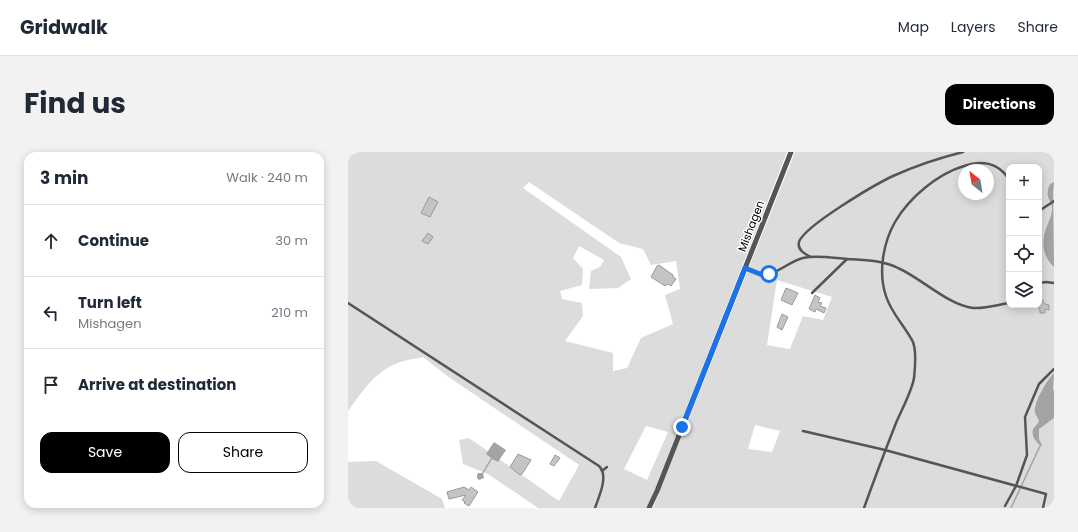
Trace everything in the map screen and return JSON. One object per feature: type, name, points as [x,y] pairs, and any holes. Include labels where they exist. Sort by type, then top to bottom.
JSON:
[{"type":"street","name":"Mishagen","points":[[649,508],[790,152]]},
{"type":"lane","points":[[812,257],[802,251],[799,247],[800,242],[806,233],[838,209],[873,186],[894,176],[919,166],[963,152]]},
{"type":"lane","points":[[864,508],[913,380],[916,360],[913,343],[890,307],[882,282],[883,262],[888,236],[895,223],[916,197],[948,173],[962,166],[984,162],[1000,169],[1006,176]]},
{"type":"lane","points":[[1042,209],[1054,200]]},
{"type":"lane","points":[[745,268],[760,274],[769,274],[795,260],[812,257],[883,262],[898,268],[963,305],[973,308],[985,308],[1006,304]]},
{"type":"lane","points":[[812,293],[847,259]]},
{"type":"lane","points":[[1042,283],[1054,283]]},
{"type":"lane","points":[[348,303],[599,466],[603,473],[601,489],[595,508]]},
{"type":"lane","points":[[1005,506],[1016,486],[1027,455],[1025,417],[1039,384],[1054,369]]},
{"type":"lane","points":[[803,431],[885,450],[1046,494],[1043,508]]},
{"type":"lane","points":[[602,471],[607,467]]},
{"type":"shaded area","points":[[348,152],[787,152],[649,504],[646,508],[538,508],[488,474],[463,464],[459,440],[469,438],[559,501],[579,465],[450,378],[423,357],[398,363],[380,373],[368,384],[348,411]],"holes":[[[529,182],[619,243],[643,249],[651,265],[676,261],[680,289],[665,295],[673,324],[641,338],[627,368],[613,371],[613,353],[565,341],[583,316],[582,303],[562,299],[560,291],[582,285],[583,269],[573,258],[579,246],[604,260],[600,267],[591,271],[589,289],[618,288],[631,279],[621,257],[523,188]],[[646,426],[668,432],[647,480],[624,469]]]},
{"type":"shaded area","points":[[795,152],[1054,152],[1054,508],[653,508]],"holes":[[[777,280],[832,297],[823,320],[803,316],[790,349],[767,345]],[[755,425],[780,431],[772,452],[748,449]]]},
{"type":"shaded area","points":[[1054,182],[1054,267],[1047,259],[1043,245],[1044,234],[1052,211],[1048,196],[1048,189],[1050,184]]},
{"type":"shaded area","points":[[1054,373],[1054,418],[1039,429],[1041,446],[1033,436],[1033,429],[1039,421],[1035,413],[1035,409],[1041,392]]},
{"type":"shaded area","points":[[494,442],[506,450],[498,462],[492,459],[483,474],[484,478],[479,480],[477,475],[478,473],[482,473],[491,458],[486,454]]},
{"type":"shaded area","points":[[376,461],[442,499],[445,508],[348,508],[348,462]]},
{"type":"building","points":[[429,197],[438,202],[430,217],[421,213]]},
{"type":"building","points":[[428,233],[433,237],[428,244],[422,241]]},
{"type":"building","points":[[659,265],[676,279],[671,286],[668,284],[665,286],[651,277]]},
{"type":"building","points":[[786,288],[798,293],[792,305],[781,300]]},
{"type":"building","points":[[815,295],[820,298],[818,302],[822,303],[820,306],[826,308],[824,313],[816,309],[815,312],[809,309]]},
{"type":"building","points":[[1042,300],[1045,304],[1049,305],[1049,310],[1045,309],[1045,313],[1040,313],[1038,308],[1042,308]]},
{"type":"building","points":[[782,314],[788,317],[782,330],[777,327]]},
{"type":"building","points":[[518,454],[531,460],[520,475],[510,467]]},
{"type":"building","points":[[555,455],[560,458],[554,466],[550,464]]},
{"type":"building","points":[[464,487],[469,490],[471,487],[478,492],[469,506],[462,500],[466,495],[449,499],[447,492]]},
{"type":"waterway","points":[[1011,508],[1040,446]]},
{"type":"route","points":[[682,427],[745,268],[760,274],[769,274]]}]
